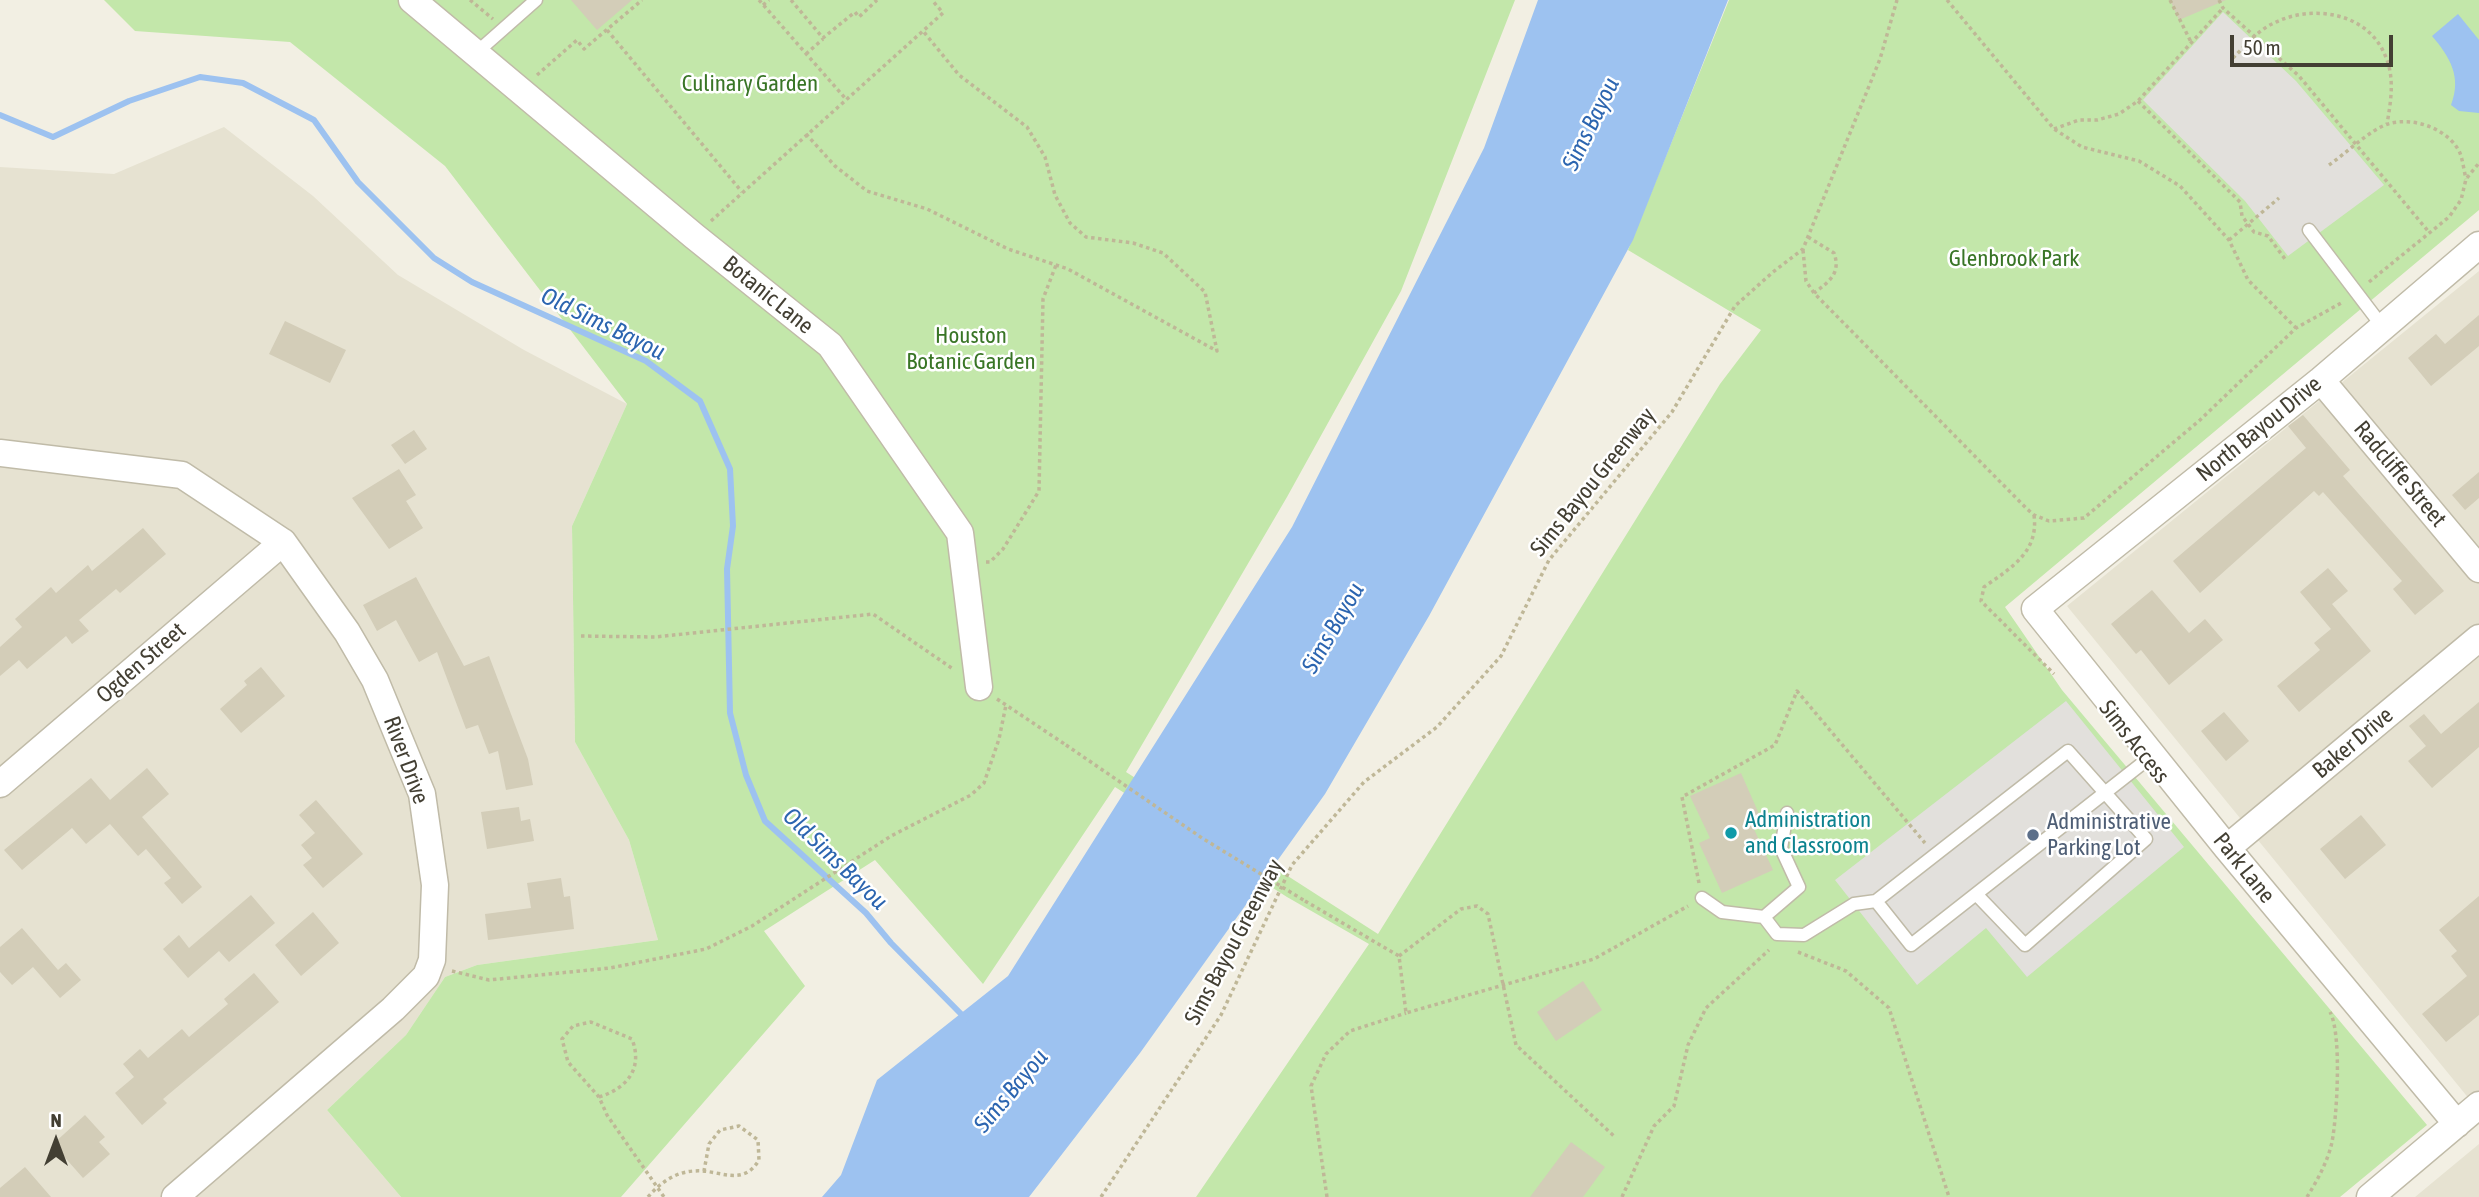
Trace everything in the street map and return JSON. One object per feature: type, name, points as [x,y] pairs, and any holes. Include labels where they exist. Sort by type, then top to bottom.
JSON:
[{"type":"street","name":"Botanic Lane","points":[[412,0],[694,236],[830,345],[960,533],[979,687]]},
{"type":"street","name":"North Bayou Drive","points":[[2035,609],[2321,380],[2479,245]]},
{"type":"street","name":"Radcliffe Street","points":[[2321,380],[2479,569]]},
{"type":"street","name":"River Drive","points":[[0,453],[182,475],[283,542],[347,632],[375,680],[422,794],[435,885],[432,960],[426,976]]},
{"type":"street","name":"Ogden Street","points":[[0,784],[283,542]]},
{"type":"street","name":"Park Lane","points":[[2035,609],[2227,848],[2457,1124]]},
{"type":"street","name":"Baker Drive","points":[[2227,848],[2479,638]]},
{"type":"street","points":[[175,1197],[382,1018],[426,976]]},
{"type":"street","points":[[2370,1197],[2479,1105]]},
{"type":"lane","points":[[476,53],[536,0]]},
{"type":"lane","points":[[2309,230],[2382,326]]},
{"type":"lane","points":[[1702,898],[1722,912],[1764,917],[1777,933],[1804,935],[1854,904],[1876,901],[2068,751],[2146,839],[2025,945],[1976,894]]},
{"type":"lane","points":[[1876,901],[1911,945],[2153,755]]},
{"type":"lane","points":[[1764,917],[1799,887],[1782,848],[1787,813]]},
{"type":"path","points":[[470,0],[495,20]]},
{"type":"path","points":[[520,90],[577,40],[584,49],[642,0]]},
{"type":"path","points":[[759,0],[846,99]]},
{"type":"path","points":[[763,5],[769,0]]},
{"type":"path","points":[[792,0],[823,38]]},
{"type":"path","points":[[806,54],[855,12],[859,17],[877,0]]},
{"type":"path","points":[[694,236],[943,13],[932,0]]},
{"type":"path","name":"Sims Bayou Greenway","points":[[1101,1197],[1221,1015],[1292,865],[1364,782],[1437,727],[1500,656],[1549,560],[1672,412],[1735,306],[1803,249],[1880,59],[1898,0]]},
{"type":"path","points":[[1947,0],[2054,129],[2082,147],[2139,161],[2180,186],[2229,240],[2248,280],[2296,328]]},
{"type":"path","points":[[2170,0],[2192,42]]},
{"type":"path","points":[[2219,0],[2223,8],[2299,76],[2428,232]]},
{"type":"path","points":[[2054,129],[2078,120],[2097,120],[2119,114],[2138,101],[2223,8]]},
{"type":"path","points":[[2233,58],[2271,24],[2308,12],[2324,12],[2358,23],[2374,37],[2385,54],[2392,92],[2387,124]]},
{"type":"path","points":[[607,30],[742,192]]},
{"type":"path","points":[[806,134],[835,166],[867,191],[927,209],[1008,249],[1068,269],[1217,351],[1205,292],[1163,253],[1133,243],[1086,237],[1070,223],[1055,195],[1045,157],[1027,127],[959,75],[923,31]]},
{"type":"path","points":[[2138,101],[2240,202],[2242,216],[2254,232],[2268,236],[2285,259]]},
{"type":"path","points":[[2329,164],[2387,124],[2421,124],[2444,134],[2459,152],[2466,179]]},
{"type":"path","points":[[1803,249],[1806,281],[1814,293],[2034,515],[2064,522],[2084,518],[2106,502],[2200,420],[2296,328],[2324,316],[2356,293],[2449,217],[2461,200],[2466,179],[2479,163]]},
{"type":"path","points":[[2229,240],[2279,198]]},
{"type":"path","points":[[1808,237],[1834,253],[1838,264],[1833,279],[1814,293]]},
{"type":"path","points":[[963,560],[990,562],[1003,549],[1039,491],[1043,299],[1056,265]]},
{"type":"path","points":[[2034,515],[2036,530],[2025,556],[1984,587],[1981,601],[2060,681]]},
{"type":"path","points":[[581,636],[654,637],[831,617]]},
{"type":"path","points":[[1327,1197],[1311,1086],[1326,1054],[1350,1031],[1594,959],[1702,898],[1682,797],[1775,745],[1797,691],[1935,855]]},
{"type":"path","points":[[426,976],[451,971],[489,980],[610,968],[706,949],[752,926],[891,836],[971,795],[984,783],[999,740],[1006,705]]},
{"type":"path","points":[[1066,745],[1202,838],[1399,956]]},
{"type":"path","points":[[1399,956],[1461,909],[1477,906],[1488,914],[1516,1045],[1615,1137]]},
{"type":"path","points":[[1622,1197],[1654,1126],[1674,1106],[1688,1045],[1706,1008],[1775,945]]},
{"type":"path","points":[[1786,948],[1846,971],[1889,1008],[1949,1197]]},
{"type":"path","points":[[1399,956],[1406,1013]]},
{"type":"path","points":[[2307,1197],[2318,1179],[2332,1143],[2337,1045],[2336,1023],[2327,1005]]},
{"type":"path","points":[[600,1097],[613,1092],[631,1078],[636,1064],[632,1039],[591,1022],[573,1026],[562,1039],[568,1062],[600,1097],[607,1115],[664,1197]]},
{"type":"path","points":[[648,1197],[657,1187],[681,1173],[704,1171],[734,1177],[749,1172],[759,1160],[758,1140],[740,1126],[719,1130],[709,1143],[704,1171]]},
{"type":"shaded area","points":[[2223,12],[2296,81],[2384,185],[2288,256],[2245,201],[2143,100]]},
{"type":"shaded area","points":[[224,127],[313,196],[398,275],[524,350],[627,404],[572,526],[575,742],[629,840],[658,940],[477,965],[445,977],[406,1035],[327,1110],[401,1197],[0,1197],[0,167],[114,174]]},
{"type":"shaded area","points":[[2479,271],[2479,1111],[2067,606]]},
{"type":"shaded area","name":"Administrative Parking Lot","points":[[2066,701],[2184,847],[2027,977],[1986,928],[1917,985],[1835,880]]},
{"type":"shaded area","points":[[2479,1144],[2479,1197],[2415,1197]]},
{"type":"green space","name":"Houston Botanic Garden","points":[[104,0],[1515,0],[1401,291],[1287,497],[1126,772],[1378,934],[1720,384],[1761,330],[1628,250],[1729,0],[2479,0],[2479,210],[2005,607],[2062,690],[2427,1125],[2340,1197],[1196,1197],[1369,944],[1287,897],[1115,787],[983,984],[875,860],[764,931],[805,986],[621,1197],[401,1197],[327,1110],[406,1035],[445,977],[477,965],[658,940],[629,840],[575,742],[572,526],[627,404],[445,166],[290,42],[135,31]]},
{"type":"water","name":"Sims Bayou","points":[[1538,0],[1728,0],[1633,240],[1429,616],[1325,794],[1140,1053],[1029,1197],[822,1197],[841,1175],[877,1080],[1008,976],[1292,527],[1484,148]]},
{"type":"water","points":[[2458,14],[2479,40],[2479,113],[2459,111],[2451,105],[2455,76],[2449,60],[2432,36]]},
{"type":"building","points":[[571,0],[632,0],[597,30]]},
{"type":"building","points":[[2170,0],[2226,0],[2179,20]]},
{"type":"building","points":[[2479,315],[2479,346],[2431,386],[2408,358],[2436,334],[2445,344]]},
{"type":"building","points":[[285,321],[346,350],[330,383],[269,354]]},
{"type":"building","points":[[2303,415],[2350,470],[2343,476],[2444,591],[2415,615],[2393,589],[2402,581],[2323,492],[2319,496],[2314,491],[2200,593],[2173,561],[2306,448],[2288,426]]},
{"type":"building","points":[[414,430],[427,449],[405,464],[391,445]]},
{"type":"building","points":[[399,469],[416,495],[406,501],[423,528],[389,549],[352,498]]},
{"type":"building","points":[[2479,472],[2479,498],[2465,510],[2452,495]]},
{"type":"building","points":[[143,528],[166,554],[120,593],[116,589],[79,620],[89,631],[72,644],[66,636],[27,669],[19,660],[0,676],[0,647],[22,627],[15,619],[51,587],[56,593],[88,565],[92,571]]},
{"type":"building","points":[[2328,568],[2348,591],[2332,604],[2371,651],[2299,712],[2277,686],[2320,650],[2314,643],[2331,629],[2300,592]]},
{"type":"building","points":[[416,577],[464,666],[489,656],[528,759],[533,785],[506,790],[498,751],[489,754],[478,725],[466,729],[437,652],[419,662],[396,620],[377,631],[363,605]]},
{"type":"building","points":[[2152,590],[2189,633],[2205,619],[2223,640],[2169,685],[2141,650],[2136,654],[2111,624]]},
{"type":"building","points":[[261,667],[285,696],[241,733],[220,709],[247,685],[244,681]]},
{"type":"building","points":[[2479,702],[2479,747],[2432,788],[2408,761],[2426,746],[2409,726],[2424,714],[2441,734]]},
{"type":"building","points":[[2224,712],[2249,741],[2226,761],[2201,731]]},
{"type":"building","points":[[147,768],[169,794],[142,817],[202,887],[182,904],[164,883],[171,878],[146,849],[138,856],[110,824],[86,844],[72,828],[22,870],[4,850],[91,778],[110,800]]},
{"type":"building","name":"Administration and Classroom","points":[[1741,773],[1763,823],[1753,827],[1773,870],[1722,893],[1699,843],[1710,838],[1690,796]]},
{"type":"building","points":[[316,800],[363,854],[323,888],[303,865],[312,858],[301,845],[315,833],[299,815]]},
{"type":"building","points":[[519,807],[521,821],[530,819],[534,841],[487,849],[481,812]]},
{"type":"building","points":[[2361,815],[2386,845],[2345,879],[2320,849]]},
{"type":"building","points":[[561,878],[564,897],[570,896],[574,929],[488,940],[485,914],[531,908],[527,883]]},
{"type":"building","points":[[251,895],[275,923],[229,962],[219,951],[188,978],[163,949],[179,935],[189,948]]},
{"type":"building","points":[[2479,896],[2479,1015],[2446,1042],[2422,1014],[2467,976],[2451,956],[2457,951],[2439,930]]},
{"type":"building","points":[[313,912],[339,943],[301,976],[275,945]]},
{"type":"building","points":[[22,928],[58,970],[66,963],[81,980],[60,998],[33,967],[12,985],[0,972],[0,947]]},
{"type":"building","points":[[254,973],[279,1002],[163,1099],[167,1103],[142,1125],[115,1093],[134,1077],[123,1064],[140,1049],[148,1058],[182,1029],[189,1037],[228,1004],[224,999]]},
{"type":"building","points":[[1583,981],[1602,1010],[1556,1041],[1537,1012]]},
{"type":"building","points":[[85,1115],[105,1137],[99,1142],[110,1154],[83,1178],[53,1144]]},
{"type":"building","points":[[1571,1142],[1605,1167],[1583,1197],[1530,1197]]},
{"type":"building","points":[[25,1167],[51,1197],[0,1197],[0,1188]]},
{"type":"waterway","name":"Old Sims Bayou","points":[[0,115],[53,137],[129,101],[200,77],[243,83],[314,120],[358,182],[434,258],[472,282],[646,361],[700,401],[730,469],[733,526],[727,569],[730,713],[746,775],[765,821],[866,913],[891,943],[966,1019]]},
{"type":"place","name":"Administration and Classroom","points":[[1731,833]]},
{"type":"place","name":"Administrative Parking Lot","points":[[2033,835]]},
{"type":"park label","name":"Culinary Garden","points":[[750,84]]},
{"type":"park label","name":"Glenbrook Park","points":[[2014,259]]}]
